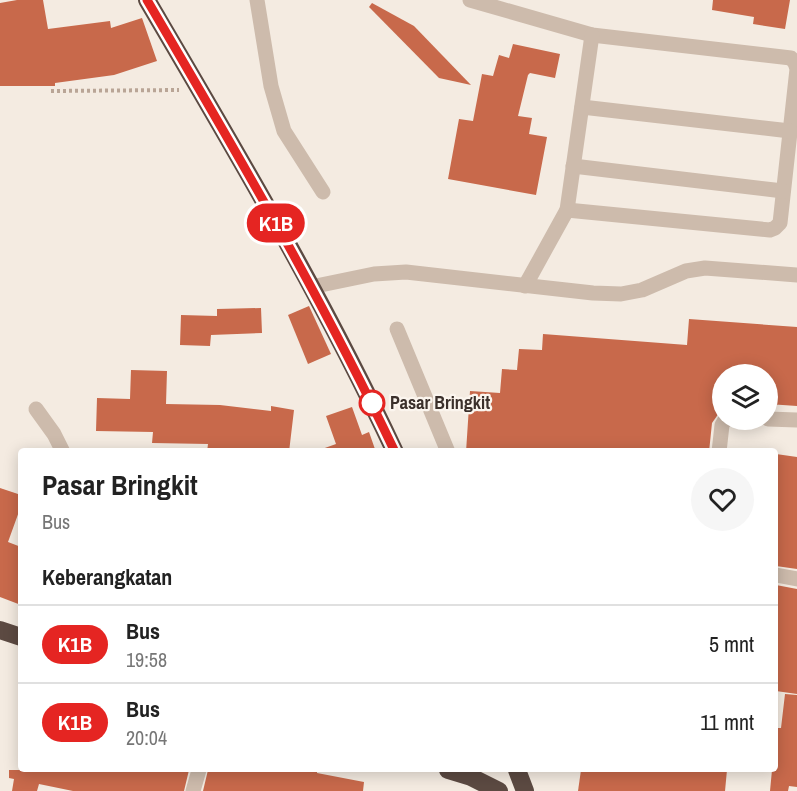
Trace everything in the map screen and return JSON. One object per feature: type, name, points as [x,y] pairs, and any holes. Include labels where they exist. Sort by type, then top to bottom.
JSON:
[{"type":"highway","points":[[147,0],[201,90],[311,287],[393,448]]},
{"type":"highway","points":[[0,630],[18,636]]},
{"type":"highway","points":[[453,772],[499,791]]},
{"type":"highway","points":[[518,772],[525,791]]},
{"type":"street","points":[[257,0],[271,86],[284,131],[323,192]]},
{"type":"street","points":[[470,0],[491,3],[592,35],[791,58],[795,63],[797,69],[780,223],[775,228],[770,230],[567,210]]},
{"type":"street","points":[[525,286],[567,210],[592,35]]},
{"type":"street","points":[[582,106],[790,130]]},
{"type":"street","points":[[573,166],[783,191]]},
{"type":"street","points":[[311,287],[374,274],[406,272],[593,294],[621,294],[642,290],[686,271],[705,268],[797,275]]},
{"type":"street","points":[[397,329],[446,448]]},
{"type":"street","points":[[36,410],[54,434],[61,448]]},
{"type":"street","points":[[778,419],[797,420]]},
{"type":"street","points":[[719,448],[721,430]]},
{"type":"street","points":[[778,575],[797,579]]},
{"type":"street","points":[[193,791],[199,772]]},
{"type":"path","points":[[51,91],[201,90]]},
{"type":"building","points":[[17,0],[43,0],[48,29],[110,21],[111,28],[142,18],[157,61],[114,75],[55,83],[55,86],[0,86],[0,3]]},
{"type":"building","points":[[713,0],[790,0],[785,29],[753,24],[754,17],[712,10]]},
{"type":"building","points":[[372,3],[414,26],[471,85],[439,78],[369,7]]},
{"type":"building","points":[[513,44],[560,54],[555,78],[530,73],[528,75],[518,116],[532,118],[529,134],[547,137],[536,195],[448,179],[459,119],[473,121],[482,74],[493,76],[499,55],[509,58]]},
{"type":"building","points":[[309,306],[331,354],[308,364],[288,315]]},
{"type":"building","points":[[261,308],[262,333],[211,335],[210,346],[180,345],[181,315],[217,316],[217,309]]},
{"type":"building","points":[[689,319],[797,327],[797,406],[778,405],[778,364],[712,364],[712,423],[709,448],[466,448],[470,391],[500,393],[502,369],[517,370],[519,349],[542,350],[543,334],[687,345]]},
{"type":"building","points":[[131,370],[167,371],[166,404],[220,405],[271,411],[271,406],[294,410],[289,448],[208,448],[208,444],[152,443],[153,432],[96,431],[97,398],[130,399]]},
{"type":"building","points":[[352,407],[362,435],[369,432],[375,448],[325,448],[336,444],[326,416]]},
{"type":"building","points":[[778,454],[797,457],[797,569],[778,566]]},
{"type":"building","points":[[0,488],[18,494],[18,514],[8,542],[18,546],[18,604],[0,597]]},
{"type":"building","points":[[778,585],[797,589],[797,694],[778,691]]},
{"type":"building","points":[[785,694],[797,695],[797,787],[789,786],[788,791],[770,791],[772,772],[778,772],[778,728],[781,728]]},
{"type":"building","points":[[9,770],[18,770],[18,772],[189,772],[184,791],[73,791],[39,784],[37,791],[12,791],[14,779],[9,778]]},
{"type":"building","points":[[208,772],[317,772],[364,782],[363,791],[203,791]]},
{"type":"building","points":[[581,772],[727,772],[725,791],[578,791]]},
{"type":"bus line","name":"K1B","points":[[147,0],[265,202],[370,399],[393,448]]},
{"type":"place","name":"Pasar Bringkit","points":[[372,403]]}]
